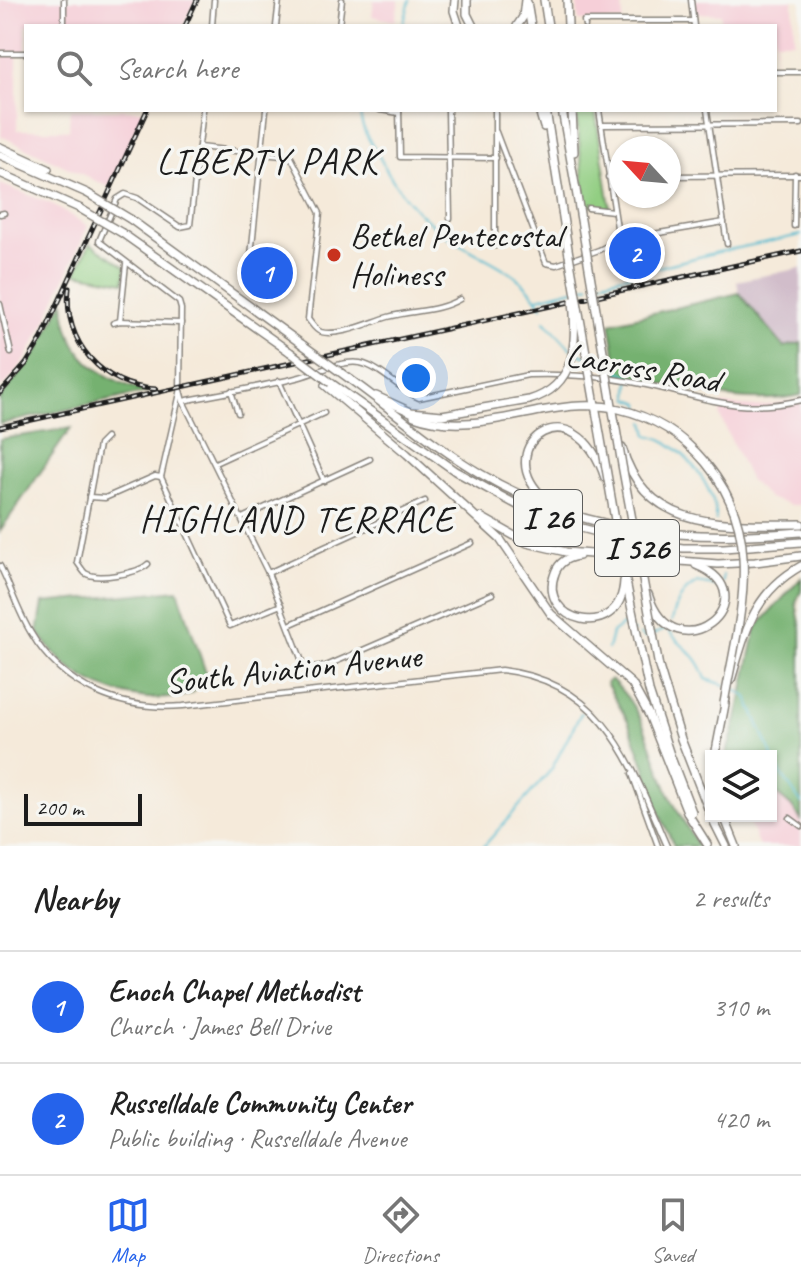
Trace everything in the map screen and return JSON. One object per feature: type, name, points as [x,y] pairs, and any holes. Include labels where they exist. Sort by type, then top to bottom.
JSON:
[{"type":"highway","points":[[452,0],[457,22]]},
{"type":"highway","points":[[467,0],[467,14],[472,24]]},
{"type":"highway","points":[[518,24],[526,0]]},
{"type":"highway","points":[[526,0],[531,24]]},
{"type":"highway","points":[[544,0],[548,24]]},
{"type":"highway","points":[[567,0],[568,24]]},
{"type":"highway","points":[[540,112],[555,170]]},
{"type":"highway","name":"I 526","points":[[546,112],[609,490],[644,671],[670,755],[707,845]]},
{"type":"highway","name":"I 526","points":[[562,112],[659,667],[681,739],[705,801]]},
{"type":"highway","points":[[572,112],[576,190]]},
{"type":"highway","points":[[0,147],[36,163],[62,180]]},
{"type":"highway","name":"I 26","points":[[0,155],[62,180],[130,219],[481,475],[549,508],[602,524],[697,537],[801,532]]},
{"type":"highway","points":[[2,174],[79,208],[122,233],[278,343],[374,425],[508,549],[551,614],[638,691],[688,814],[707,845]]},
{"type":"highway","points":[[365,390],[411,412],[442,415],[529,400],[550,390],[572,360],[576,330],[569,255]]},
{"type":"highway","name":"I 26","points":[[328,384],[455,471],[521,507],[555,521],[627,540],[683,548],[801,542]]},
{"type":"highway","points":[[381,398],[404,413],[447,423],[485,421],[591,406],[619,409],[644,417],[685,442],[716,476],[736,519],[743,557],[741,599],[716,750]]},
{"type":"highway","points":[[602,524],[551,502],[536,488],[528,474],[526,456],[532,441],[544,432],[559,429],[582,438],[598,458],[609,490]]},
{"type":"highway","points":[[616,429],[629,467],[652,496],[683,516],[723,524],[801,524]]},
{"type":"highway","points":[[448,492],[498,528],[549,550],[682,561],[755,562],[801,556]]},
{"type":"highway","points":[[594,555],[567,559],[558,568],[552,586],[560,608],[584,621],[600,619],[614,608],[623,592],[624,572]]},
{"type":"highway","points":[[640,568],[657,614],[673,627],[692,631],[711,625],[722,612],[724,595],[712,574],[682,561]]},
{"type":"highway","points":[[724,703],[749,621],[773,587],[801,566]]},
{"type":"highway","name":"I 526","points":[[714,822],[726,846]]},
{"type":"highway","points":[[726,822],[736,846]]},
{"type":"street","points":[[64,0],[64,24]]},
{"type":"street","points":[[212,24],[214,0]]},
{"type":"street","points":[[276,24],[279,0]]},
{"type":"street","points":[[339,24],[342,0]]},
{"type":"street","points":[[584,23],[694,24],[691,0]]},
{"type":"street","points":[[0,53],[24,53]]},
{"type":"street","points":[[777,72],[801,72]]},
{"type":"street","points":[[203,112],[190,225],[180,227],[125,194],[117,199],[99,241],[179,302],[180,390],[161,477],[230,626],[281,605]]},
{"type":"street","points":[[249,275],[266,112]]},
{"type":"street","points":[[399,112],[400,157],[496,158]]},
{"type":"street","points":[[448,112],[450,218]]},
{"type":"street","points":[[495,112],[495,246]]},
{"type":"street","points":[[599,112],[623,267]]},
{"type":"street","points":[[707,112],[727,244]]},
{"type":"street","points":[[602,125],[801,124]]},
{"type":"street","points":[[496,132],[546,263],[556,265],[618,240],[724,222]]},
{"type":"street","points":[[199,147],[291,157],[320,213],[308,319],[324,333],[442,308],[460,299]]},
{"type":"street","points":[[681,176],[798,174],[794,226]]},
{"type":"street","points":[[588,208],[613,211]]},
{"type":"street","points":[[120,321],[126,264]]},
{"type":"street","points":[[0,304],[11,353]]},
{"type":"street","points":[[113,323],[181,323]]},
{"type":"street","name":"Lacross Road","points":[[279,381],[345,363],[359,363],[370,366],[406,393],[419,398],[528,375],[626,381],[730,406],[753,407],[801,400]]},
{"type":"street","points":[[183,401],[279,381],[324,481]]},
{"type":"street","points":[[180,390],[268,573],[305,669],[326,666],[492,594]]},
{"type":"street","points":[[231,391],[238,413]]},
{"type":"street","points":[[215,463],[324,413]]},
{"type":"street","points":[[106,438],[99,445],[77,562],[85,572],[98,576],[140,572],[148,564]]},
{"type":"street","points":[[242,518],[370,459]]},
{"type":"street","points":[[89,497],[105,498],[155,476],[161,477]]},
{"type":"street","points":[[268,573],[425,501]]},
{"type":"street","points":[[289,625],[472,543]]},
{"type":"street","name":"South Aviation Avenue","points":[[0,566],[29,630],[51,660],[83,686],[120,702],[149,707],[183,706],[501,670],[522,672],[552,682],[581,702],[612,733],[667,846]]},
{"type":"street","name":"South Aviation Avenue","points":[[626,757],[658,846]]},
{"type":"street","points":[[790,818],[801,826]]},
{"type":"shaded area","points":[[0,0],[195,0],[184,24],[24,24],[24,53],[17,53],[17,130],[69,130],[70,112],[143,112],[109,187],[1,136],[3,53],[0,53]]},
{"type":"shaded area","points":[[374,0],[399,0],[395,21],[372,16]]},
{"type":"shaded area","points":[[576,0],[622,0],[623,21],[579,21]]},
{"type":"shaded area","points":[[691,0],[793,0],[794,41],[777,41],[777,24],[721,24],[721,14],[693,13]]},
{"type":"shaded area","points":[[0,184],[52,204],[88,226],[46,321],[25,360],[0,387]]},
{"type":"shaded area","points":[[801,268],[801,343],[784,347],[739,293],[737,281]]},
{"type":"shaded area","points":[[801,400],[801,505],[790,505],[768,498],[749,479],[720,416],[722,404],[753,407]]},
{"type":"shaded area","points":[[777,794],[801,820],[801,846],[759,846],[749,822],[777,822]]},
{"type":"green space","points":[[576,112],[595,112],[609,208],[586,204]]},
{"type":"green space","points":[[90,243],[126,267],[124,282],[76,273]]},
{"type":"green space","points":[[739,293],[784,347],[801,343],[801,395],[777,399],[732,398],[619,376],[610,323]]},
{"type":"green space","points":[[64,300],[71,336],[88,362],[115,380],[148,392],[0,424],[0,398],[38,351]]},
{"type":"green space","points":[[71,428],[0,531],[0,439]]},
{"type":"green space","points":[[801,578],[801,591],[796,602],[801,629],[801,820],[777,794],[777,750],[728,750],[756,628]]},
{"type":"green space","points":[[178,590],[208,679],[189,694],[145,698],[101,687],[65,664],[38,632],[43,603]]},
{"type":"green space","points":[[611,679],[641,720],[670,796],[698,846],[674,846],[653,799],[628,721],[606,683]]},
{"type":"waterway","points":[[404,24],[410,0]]},
{"type":"waterway","points":[[360,112],[370,142],[393,181],[416,209],[457,243],[510,272],[533,293],[542,307]]},
{"type":"waterway","points":[[596,283],[801,235]]},
{"type":"waterway","points":[[538,298],[590,285]]},
{"type":"waterway","points":[[545,321],[571,349]]},
{"type":"waterway","points":[[576,353],[600,361]]},
{"type":"waterway","points":[[609,366],[630,376],[629,398],[640,403],[642,412]]},
{"type":"waterway","points":[[645,422],[648,435],[672,446],[694,467],[710,494],[716,520]]},
{"type":"waterway","points":[[723,575],[723,582]]},
{"type":"waterway","points":[[672,621],[680,599],[691,586],[697,583],[718,585]]},
{"type":"waterway","points":[[608,649],[612,633],[622,625],[634,632]]},
{"type":"waterway","points":[[640,635],[645,638],[667,629]]},
{"type":"waterway","points":[[668,629],[698,661],[706,679],[725,685]]},
{"type":"waterway","points":[[731,687],[747,697],[778,769],[801,803]]},
{"type":"waterway","points":[[484,846],[551,770],[581,713]]},
{"type":"railway","points":[[186,24],[197,0]]},
{"type":"railway","points":[[0,393],[26,364],[42,338],[146,112]]},
{"type":"railway","points":[[0,427],[801,251]]},
{"type":"railway","points":[[69,288],[72,326],[90,358],[119,380],[156,389]]},
{"type":"place","name":"Russelldale Community Center","points":[[635,253]]},
{"type":"place","name":"Bethel Pentecostal Holiness","points":[[334,255]]},
{"type":"place","name":"Enoch Chapel Methodist","points":[[267,273]]},
{"type":"district","name":"LIBERTY PARK","points":[[268,160]]},
{"type":"district","name":"HIGHLAND TERRACE","points":[[297,518]]}]
